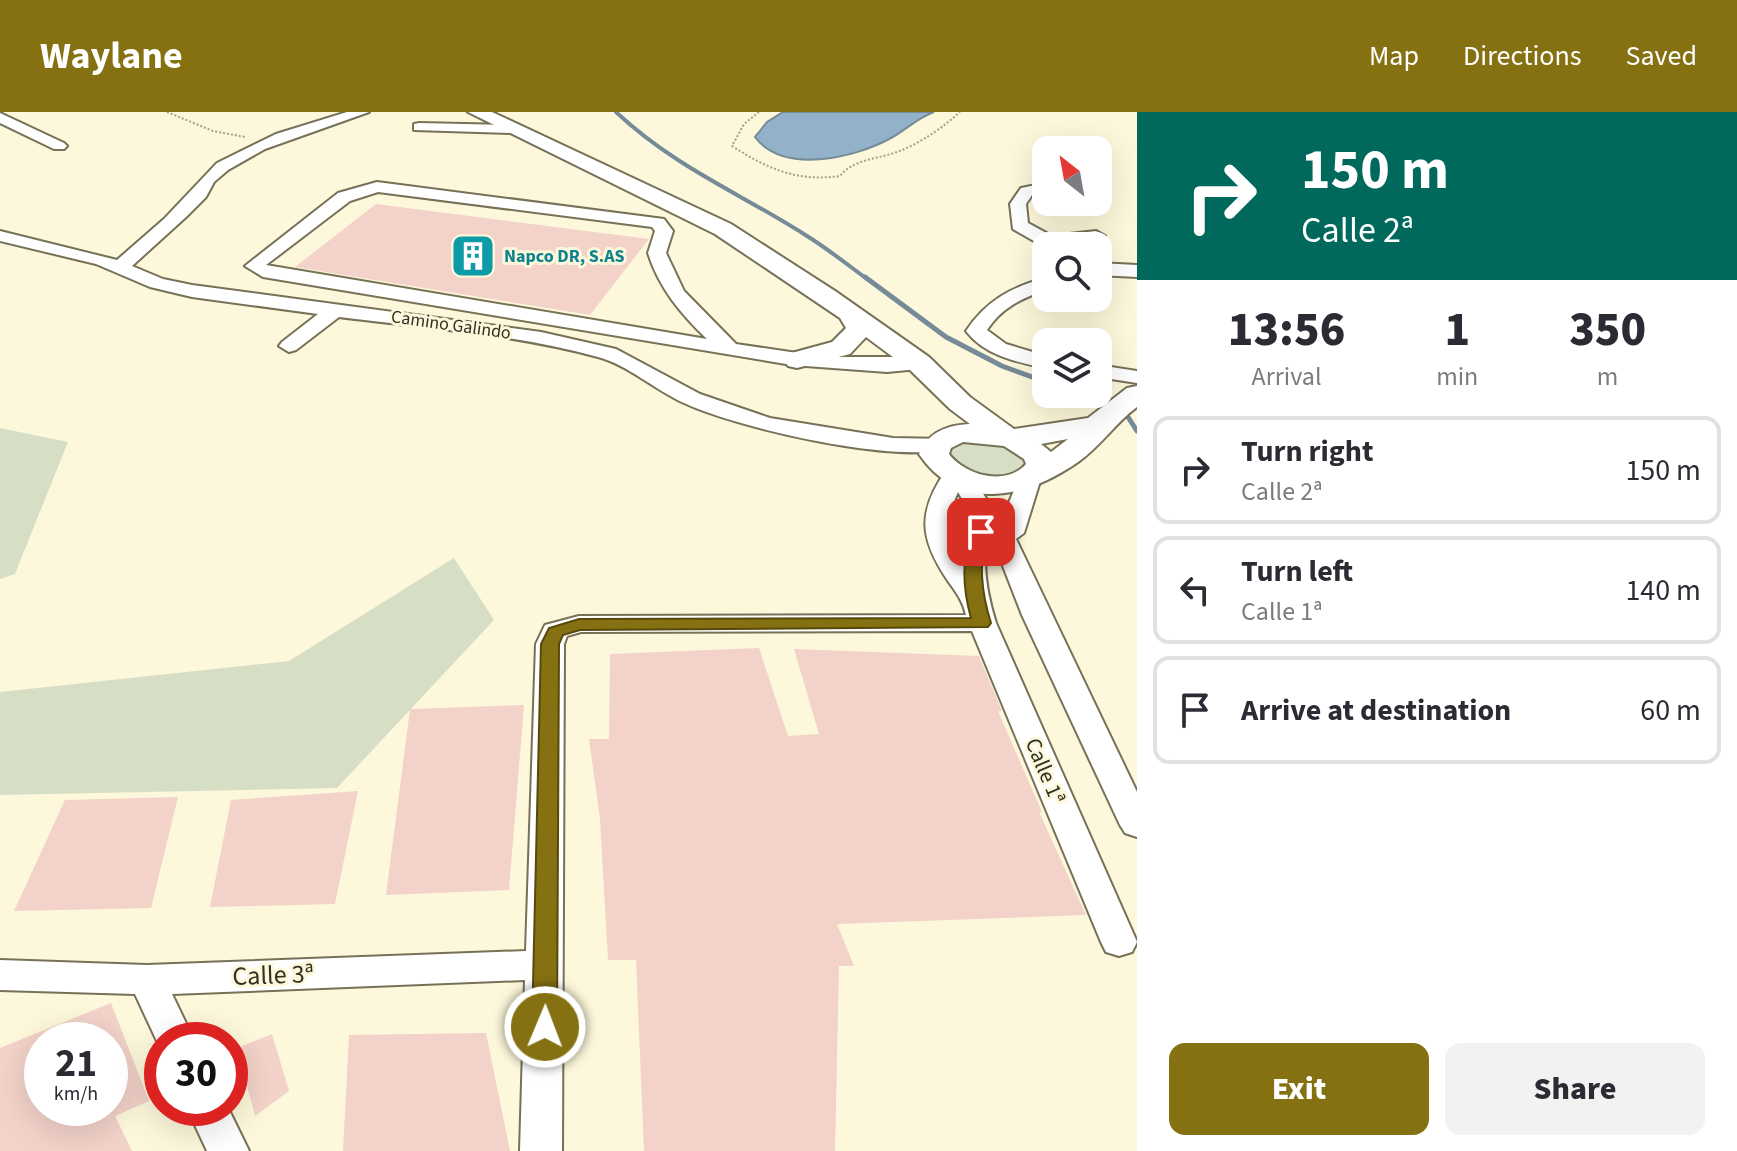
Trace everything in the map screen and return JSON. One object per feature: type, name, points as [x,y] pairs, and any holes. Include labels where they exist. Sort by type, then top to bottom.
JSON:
[{"type":"main road","points":[[477,112],[723,229],[826,296],[919,363],[960,403],[1038,455],[1041,465],[1033,476]]},
{"type":"main road","points":[[797,360],[841,348],[859,329],[853,318]]},
{"type":"main road","points":[[951,459],[989,433],[1010,438],[1121,402]]},
{"type":"main road","points":[[951,459],[991,484],[1033,476],[1070,454],[1121,402]]},
{"type":"main road","points":[[951,459],[960,403]]},
{"type":"street","points":[[0,116],[14,112]]},
{"type":"street","points":[[120,266],[153,241],[200,194],[208,180],[269,142],[362,112]]},
{"type":"street","points":[[0,116],[59,146]]},
{"type":"street","points":[[419,127],[514,129]]},
{"type":"street","points":[[729,348],[706,329],[670,287],[657,253],[664,231],[658,223],[642,220],[377,187],[344,197],[254,266],[263,271],[403,296],[797,360],[883,367],[919,363]]},
{"type":"street","points":[[1032,190],[1027,191],[1018,204],[1019,225],[1032,232]]},
{"type":"street","name":"Camino Galindo","points":[[0,236],[120,266],[157,283],[192,291],[541,338],[609,353],[692,399],[737,417],[893,445],[951,459]]},
{"type":"street","points":[[1112,270],[1137,271]]},
{"type":"street","points":[[1032,289],[1000,301],[986,313],[976,331],[984,341],[1002,350],[1032,358]]},
{"type":"street","points":[[289,346],[335,310]]},
{"type":"street","points":[[951,459],[999,536],[1036,615],[1122,763],[1137,825]]},
{"type":"street","name":"Calle 1ª","points":[[951,459],[937,531],[951,567],[978,611],[1119,942]]},
{"type":"street","points":[[999,536],[1016,515],[1033,476]]},
{"type":"street","name":"Calle 1ª","points":[[978,611],[975,541],[999,536]]},
{"type":"street","points":[[541,1151],[550,644],[555,631],[579,624],[978,611]]},
{"type":"street","name":"Calle 3ª","points":[[0,975],[147,980],[546,965]]},
{"type":"street","points":[[147,980],[167,1022]]},
{"type":"street","points":[[216,1126],[228,1151]]},
{"type":"path","points":[[167,112],[213,131],[269,142]]},
{"type":"path","points":[[759,112],[744,124],[732,146],[780,174],[824,179],[840,176],[847,167],[903,150],[940,129],[960,112]]},
{"type":"green space","points":[[0,428],[68,442],[15,574],[0,579]]},
{"type":"green space","points":[[991,437],[1034,461],[1014,479],[956,472],[944,445]]},
{"type":"green space","points":[[454,558],[494,620],[337,788],[0,795],[0,692],[289,661]]},
{"type":"water","points":[[783,112],[934,112],[891,138],[858,152],[801,159],[767,149],[755,137],[767,122]]},
{"type":"building","name":"Napco DR, S.AS","points":[[376,204],[649,239],[590,315],[295,267]]},
{"type":"building","points":[[759,648],[788,736],[819,734],[794,649],[979,656],[1002,711],[998,711],[1042,812],[1039,812],[1086,915],[837,924],[854,966],[839,966],[835,1151],[644,1151],[636,960],[608,960],[600,819],[589,739],[609,739],[610,654]]},
{"type":"building","points":[[524,705],[509,890],[386,895],[410,709]]},
{"type":"building","points":[[358,791],[335,904],[210,907],[231,800]]},
{"type":"building","points":[[178,797],[151,908],[14,911],[65,800]]},
{"type":"building","points":[[111,1003],[118,1022],[64,1022]]},
{"type":"building","points":[[486,1033],[510,1151],[343,1151],[349,1035]]},
{"type":"building","points":[[272,1034],[289,1091],[255,1116],[248,1090],[248,1044]]},
{"type":"building","points":[[24,1038],[24,1126],[120,1126],[132,1151],[0,1151],[0,1048]]},
{"type":"building","points":[[128,1047],[144,1088],[144,1103],[128,1110]]},
{"type":"waterway","points":[[616,112],[662,149],[807,236],[867,279]]},
{"type":"waterway","points":[[865,277],[946,337],[1002,366],[1032,377]]},
{"type":"waterway","points":[[1120,413],[1128,417],[1137,431]]},
{"type":"place","name":"Napco DR, S.AS","points":[[473,256]]},
{"type":"route","points":[[545,1027],[550,644],[555,631],[579,624],[982,623],[975,600],[974,547],[981,532]]}]
